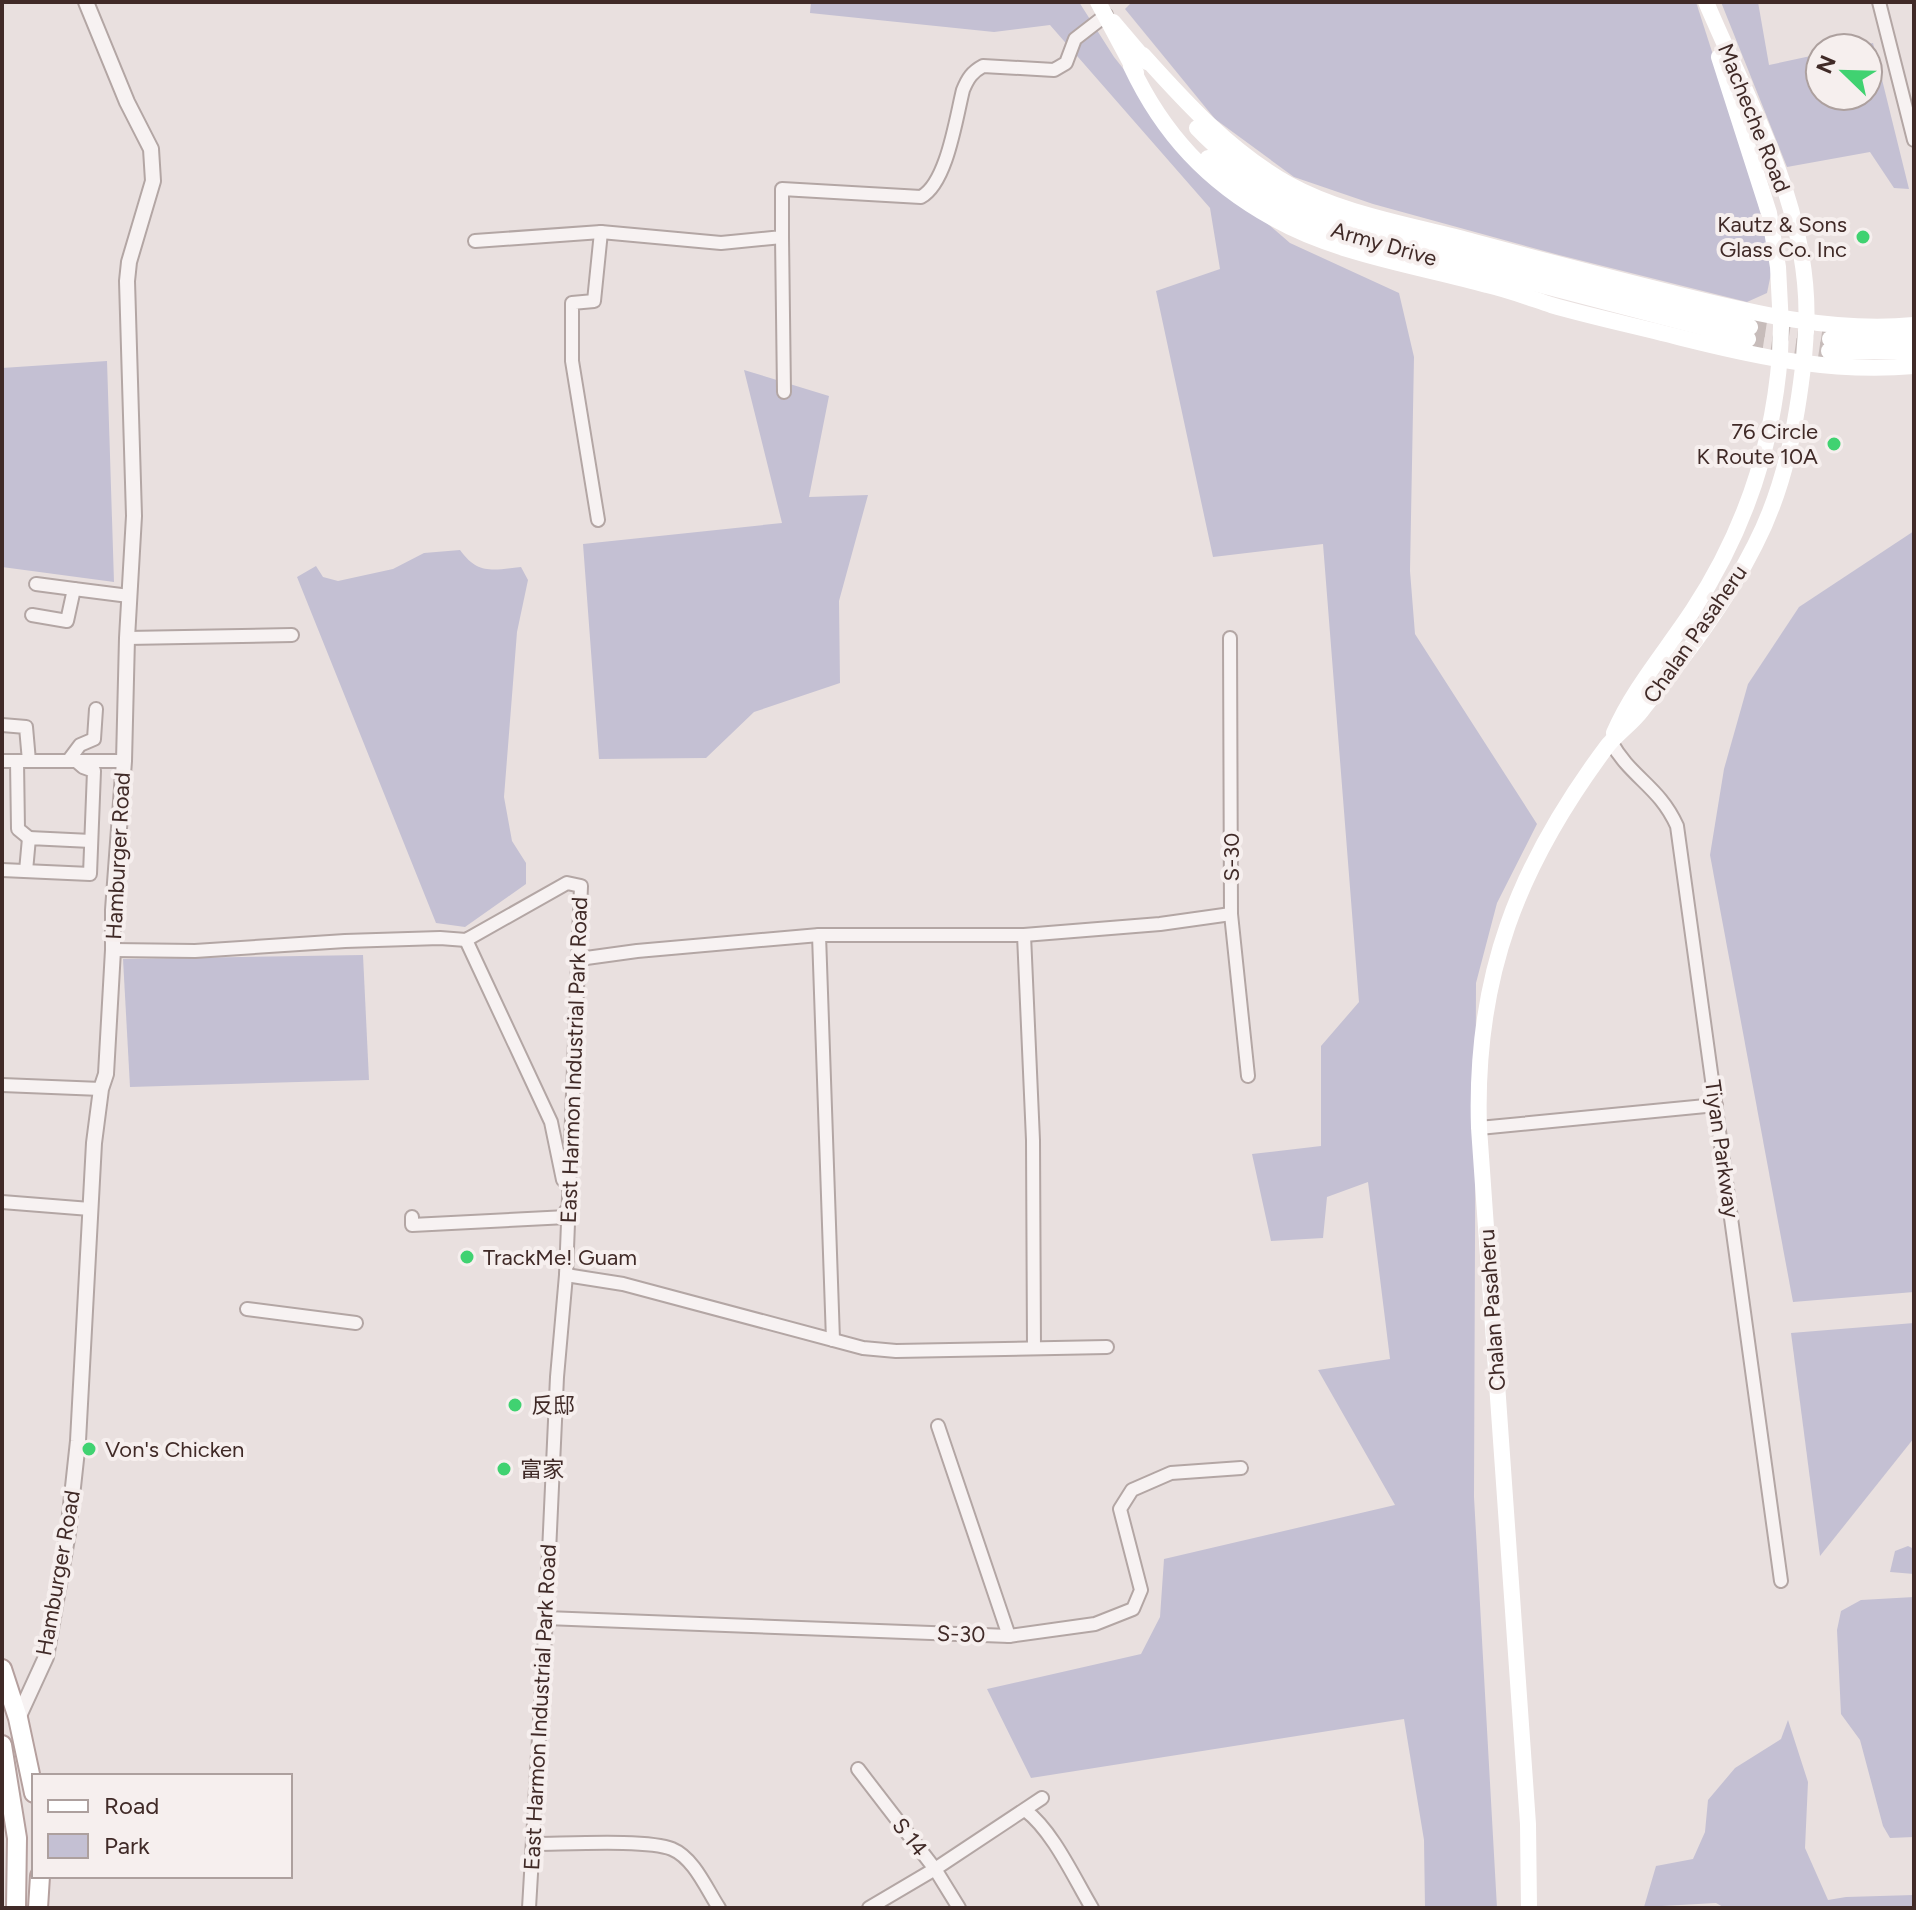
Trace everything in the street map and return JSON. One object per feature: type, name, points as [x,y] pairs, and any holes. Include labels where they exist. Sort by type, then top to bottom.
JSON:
[{"type":"main road","name":"Macheche Road","points":[[1705,2],[1769,213],[1778,267],[1781,322]]},
{"type":"main road","name":"Macheche Road","points":[[1705,2],[1772,154],[1791,209],[1803,267],[1806,327]]},
{"type":"main road","name":"Army Drive","points":[[1102,8],[1137,61],[1225,155],[1263,183],[1306,207],[1360,226],[1749,333]]},
{"type":"main road","points":[[1137,61],[1235,147],[1272,174],[1313,196],[1363,213],[1781,322],[1806,327],[1914,325]]},
{"type":"main road","points":[[1137,61],[1157,116],[1192,157],[1230,191],[1299,231],[1338,245],[1498,287],[1552,305],[1780,357],[1856,367],[1914,366]]},
{"type":"main road","name":"Chalan Pasaheru","points":[[1611,742],[1628,705],[1703,595],[1736,534],[1764,453],[1780,357],[1781,322]]},
{"type":"main road","name":"Chalan Pasaheru","points":[[1529,1908],[1528,1824],[1479,1128],[1479,1068],[1485,1009],[1507,925],[1539,851],[1611,742],[1640,713],[1708,624],[1757,543],[1787,459],[1804,361],[1806,327]]},
{"type":"main road","points":[[1914,339],[1830,345],[1914,351]]},
{"type":"main road","points":[[2,1669],[18,1718],[32,1784]]},
{"type":"main road","points":[[2,1745],[17,1838],[16,1908]]},
{"type":"main road","points":[[38,1908],[40,1878]]},
{"type":"street","name":"Hamburger Road","points":[[18,1718],[46,1657],[68,1533],[78,1441],[90,1209],[101,1089],[106,1074],[113,910],[124,761],[134,516],[127,281],[129,259],[153,181],[151,149],[127,102],[86,2]]},
{"type":"street","points":[[1879,2],[1914,140]]},
{"type":"street","points":[[784,392],[782,189],[921,197],[928,193],[943,164],[967,79],[975,70],[983,66],[1054,70],[1066,63],[1075,39],[1102,8]]},
{"type":"street","points":[[475,241],[601,232],[721,243],[782,237]]},
{"type":"street","points":[[598,520],[577,406],[572,361],[572,303],[594,301],[601,232]]},
{"type":"street","points":[[36,584],[129,596]]},
{"type":"street","points":[[32,615],[67,621],[74,589]]},
{"type":"street","points":[[127,638],[292,635]]},
{"type":"street","name":"S-30","points":[[1230,638],[1231,914],[1248,1076]]},
{"type":"street","points":[[72,761],[80,745],[94,739],[96,709]]},
{"type":"street","points":[[2,725],[26,727],[18,829],[29,838],[91,841]]},
{"type":"street","name":"Tiyan Parkway","points":[[1611,742],[1625,765],[1664,800],[1677,826],[1781,1581]]},
{"type":"street","points":[[2,761],[124,761]]},
{"type":"street","points":[[2,870],[90,874],[94,771],[72,761]]},
{"type":"street","points":[[26,871],[29,838]]},
{"type":"street","name":"East Harmon Industrial Park Road","points":[[466,940],[567,883],[581,886],[566,1275],[557,1377],[529,1908]]},
{"type":"street","points":[[579,959],[819,935],[1024,935],[1160,924],[1231,914]]},
{"type":"street","points":[[819,935],[833,1340]]},
{"type":"street","points":[[1024,935],[1033,1140],[1034,1348]]},
{"type":"street","points":[[113,950],[195,951],[345,941],[466,940],[551,1122],[562,1169],[567,1217],[412,1225],[412,1217]]},
{"type":"street","points":[[2,1085],[101,1089]]},
{"type":"street","points":[[1479,1128],[1716,1105]]},
{"type":"street","points":[[2,1202],[90,1209]]},
{"type":"street","points":[[566,1275],[623,1284],[863,1348],[896,1351],[1107,1347]]},
{"type":"street","points":[[247,1309],[356,1323]]},
{"type":"street","points":[[938,1426],[1009,1636]]},
{"type":"street","name":"S-30","points":[[546,1618],[1009,1636],[1095,1624],[1133,1609],[1141,1590],[1120,1509],[1132,1490],[1171,1473],[1241,1468]]},
{"type":"street","name":"S 14","points":[[858,1769],[935,1869],[959,1908]]},
{"type":"street","points":[[869,1908],[935,1869],[1042,1798]]},
{"type":"street","points":[[1025,1810],[1033,1816],[1056,1848],[1092,1908]]},
{"type":"street","points":[[534,1844],[646,1845],[673,1850],[688,1861],[719,1908]]},
{"type":"green space","points":[[811,2],[1079,2],[1114,57],[1201,166],[1290,243],[1399,293],[1414,357],[1410,571],[1415,634],[1537,824],[1497,903],[1476,983],[1474,1497],[1497,1908],[1425,1908],[1424,1840],[1404,1719],[1031,1778],[987,1689],[1141,1654],[1160,1617],[1164,1559],[1395,1505],[1318,1370],[1390,1359],[1368,1182],[1327,1197],[1323,1238],[1271,1241],[1252,1154],[1321,1146],[1321,1046],[1359,1002],[1323,544],[1213,557],[1156,291],[1220,269],[1210,208],[1050,25],[994,32],[810,13]]},
{"type":"green space","points":[[1132,2],[1696,2],[1750,170],[1773,264],[1767,293],[1747,302],[1373,204],[1294,177],[1215,119],[1125,9]]},
{"type":"green space","points":[[1721,2],[1758,2],[1769,65],[1804,57],[1804,112],[1884,112],[1884,88],[1909,189],[1894,188],[1870,152],[1787,167]]},
{"type":"green space","points":[[107,361],[114,582],[2,567],[2,368]]},
{"type":"green space","points":[[744,370],[829,396],[809,497],[868,495],[839,601],[840,683],[754,712],[706,758],[599,759],[583,544],[782,523]]},
{"type":"green space","points":[[1914,531],[1914,1292],[1793,1302],[1710,855],[1724,769],[1748,684],[1799,607]]},
{"type":"green space","points":[[460,550],[473,564],[487,569],[521,567],[528,580],[517,632],[504,797],[512,841],[526,863],[526,884],[465,927],[436,923],[297,577],[316,566],[323,577],[338,581],[393,569],[424,553]]},
{"type":"green space","points":[[363,955],[369,1080],[130,1087],[123,959]]},
{"type":"green space","points":[[1914,1323],[1914,1438],[1820,1556],[1791,1333]]},
{"type":"green space","points":[[1908,1546],[1914,1549],[1914,1574],[1890,1572],[1895,1551]]},
{"type":"green space","points":[[1914,1597],[1914,1837],[1890,1838],[1883,1826],[1860,1740],[1841,1714],[1837,1630],[1841,1611],[1861,1600]]},
{"type":"green space","points":[[1788,1720],[1808,1782],[1805,1848],[1828,1900],[1914,1895],[1914,1908],[1725,1908],[1716,1903],[1644,1907],[1656,1866],[1693,1859],[1705,1832],[1708,1800],[1735,1768],[1781,1739]]},
{"type":"tunnel","points":[[1750,327],[1830,339]]},
{"type":"tunnel","points":[[1748,339],[1829,351]]},
{"type":"place","name":"Kautz & Sons Glass Co. Inc","points":[[1863,237]]},
{"type":"place","name":"76 Circle K Route 10A","points":[[1834,444]]},
{"type":"place","name":"TrackMe! Guam","points":[[467,1257]]},
{"type":"place","name":"反邸","points":[[515,1405]]},
{"type":"place","name":"Von's Chicken","points":[[89,1449]]},
{"type":"place","name":"富家","points":[[504,1469]]}]
